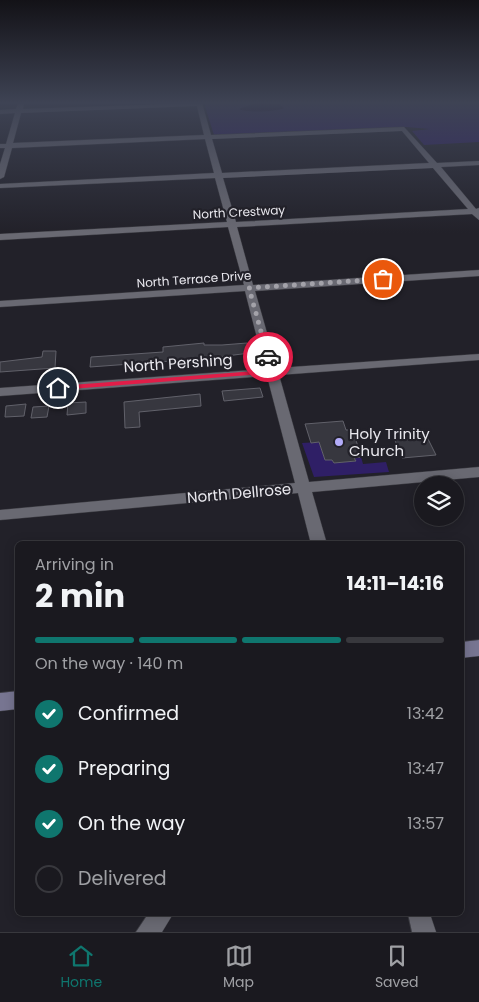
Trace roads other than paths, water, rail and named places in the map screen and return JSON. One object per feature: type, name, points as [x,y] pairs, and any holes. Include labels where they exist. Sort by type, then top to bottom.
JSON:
[{"type":"main road","points":[[464,650],[479,648]]},
{"type":"main road","points":[[0,702],[15,700]]},
{"type":"street","points":[[0,177],[8,146]]},
{"type":"street","points":[[211,146],[318,541]]},
{"type":"street","points":[[420,146],[478,213]]},
{"type":"street","points":[[0,186],[479,163]]},
{"type":"street","name":"North Crestway","points":[[0,237],[478,213]]},
{"type":"street","name":"North Terrace Drive","points":[[0,304],[479,273]]},
{"type":"street","name":"North Pershing","points":[[0,392],[479,356]]},
{"type":"street","name":"North Dellrose","points":[[0,515],[479,472]]},
{"type":"street","points":[[148,932],[160,916]]},
{"type":"street","points":[[420,916],[424,932]]},
{"type":"place","name":"Holy Trinity Church","points":[[339,442]]}]
